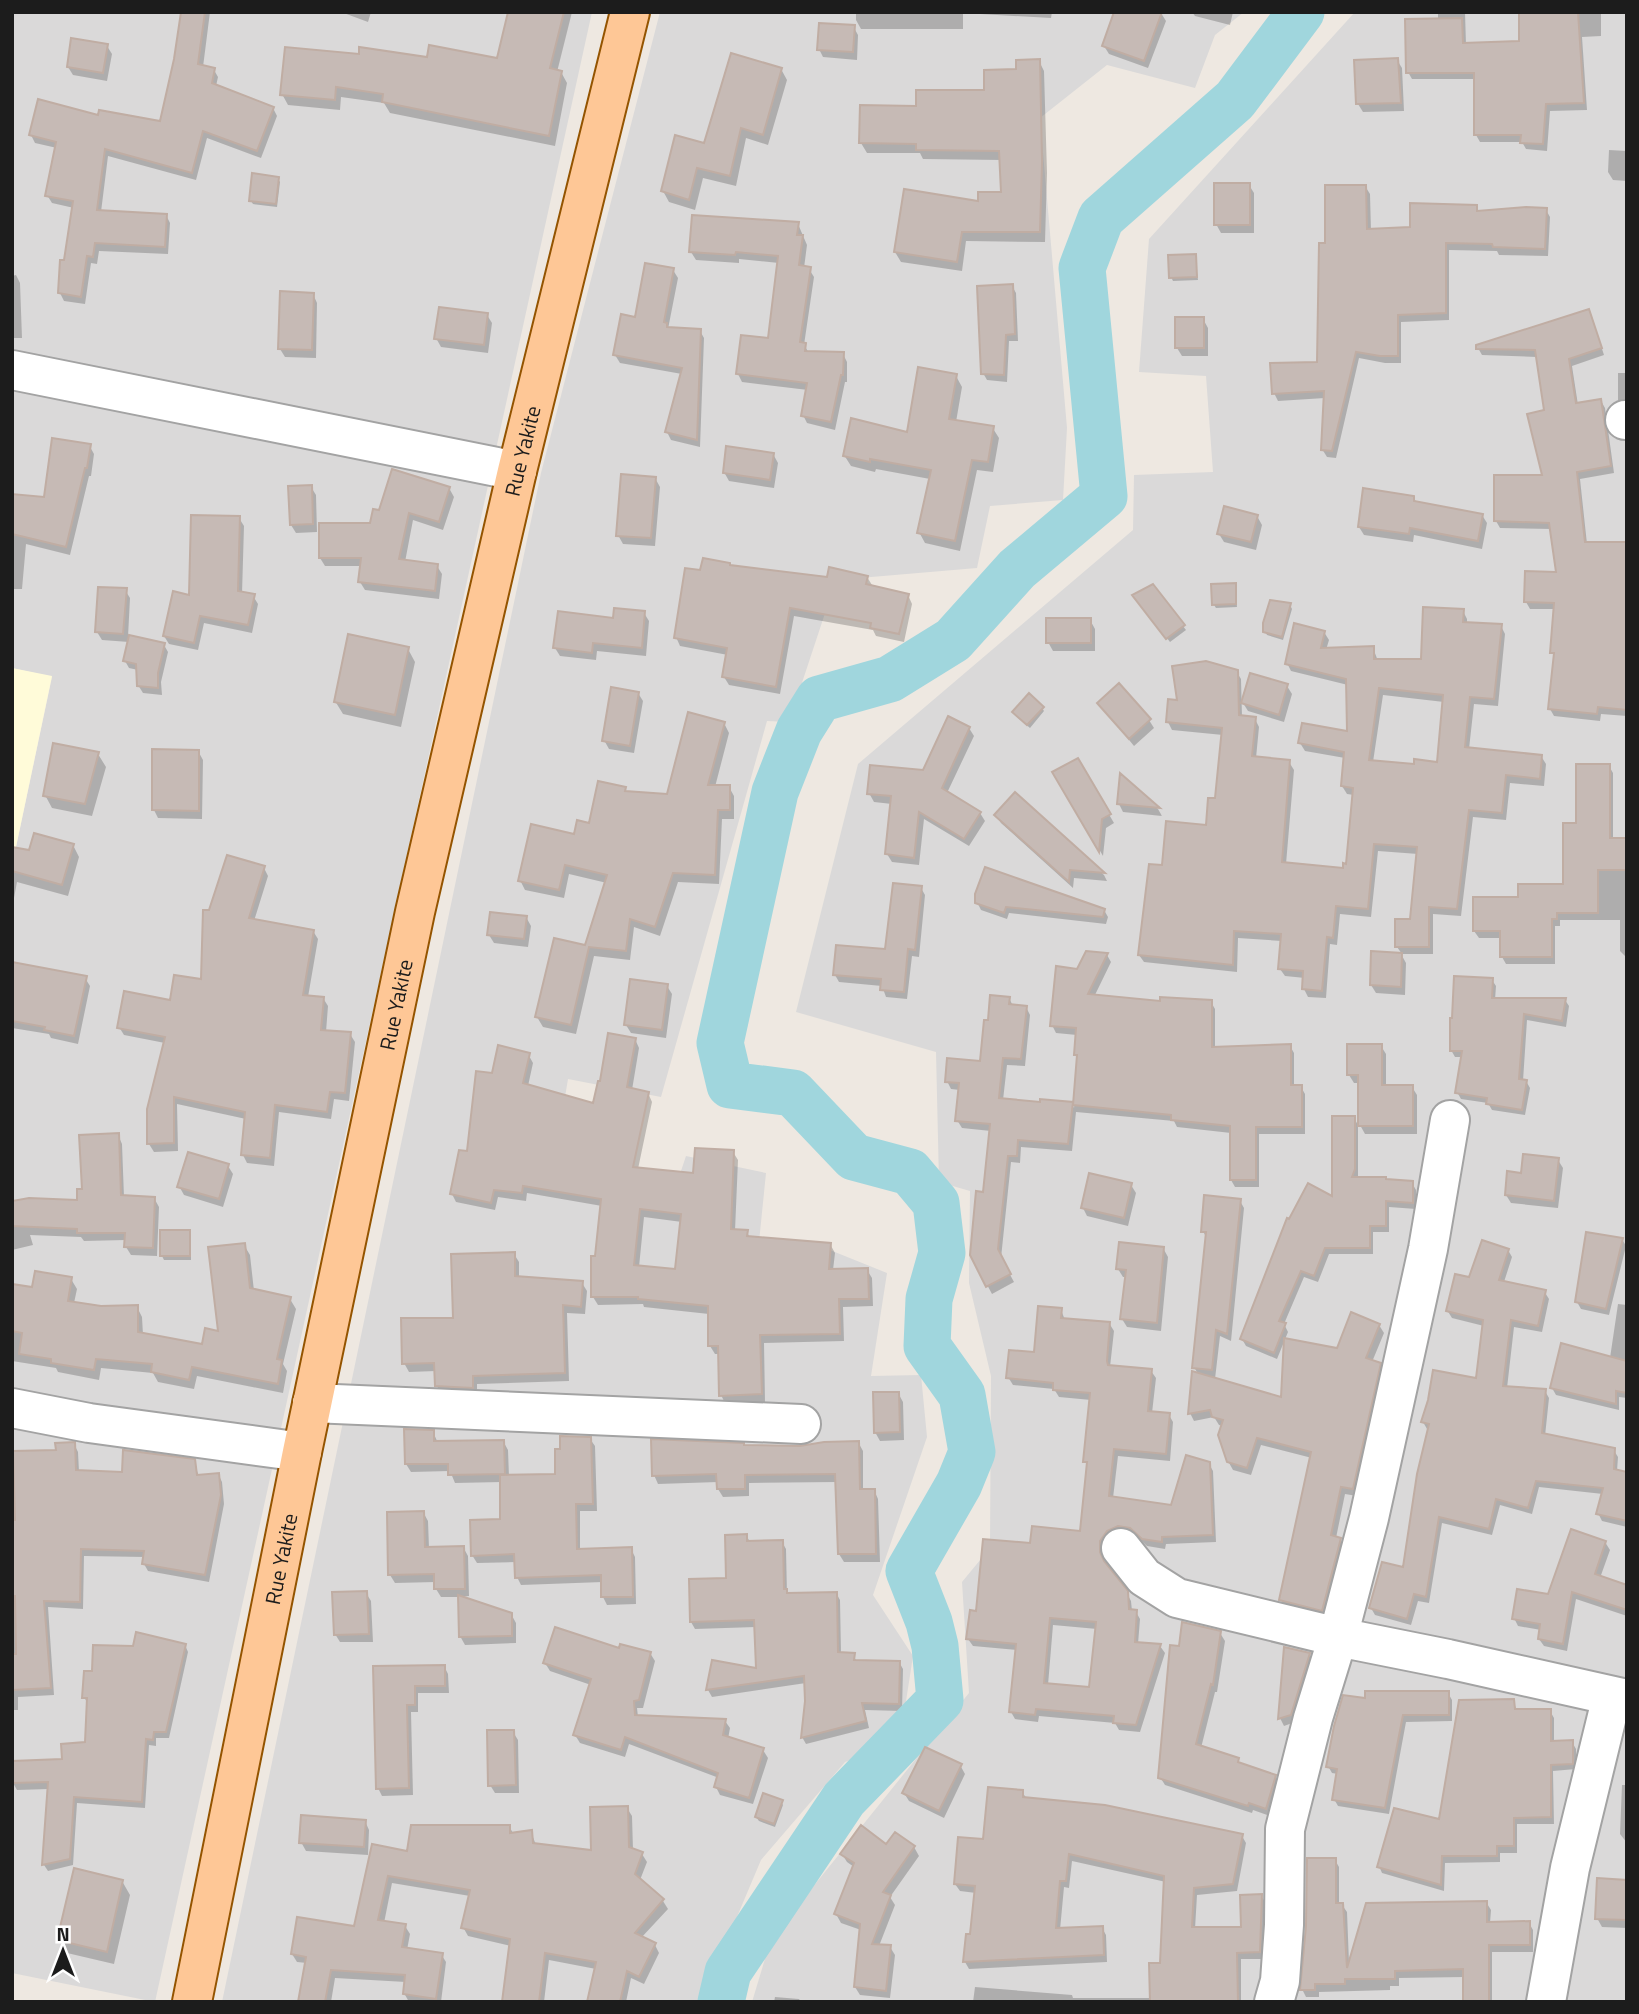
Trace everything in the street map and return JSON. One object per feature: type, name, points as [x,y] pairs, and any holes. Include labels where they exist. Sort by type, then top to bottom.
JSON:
[{"type":"main road","name":"Rue Yakite","points":[[192,2002],[312,1403],[415,912],[517,471],[630,12]]},
{"type":"street","points":[[12,370],[517,471]]},
{"type":"street","points":[[1275,2002],[1280,1981],[1284,1925],[1285,1829],[1369,1518],[1426,1262],[1450,1120]]},
{"type":"street","points":[[312,1403],[801,1424]]},
{"type":"street","points":[[12,1408],[89,1423],[302,1452]]},
{"type":"street","points":[[1121,1548],[1144,1577],[1177,1598],[1338,1637],[1448,1658],[1620,1697],[1570,1868],[1546,2002]]},
{"type":"shaded area","points":[[12,12],[592,12],[155,2002],[12,1973],[12,866],[52,677],[12,668]]},
{"type":"shaded area","points":[[660,12],[1244,12],[1215,35],[1195,88],[1107,65],[1040,118],[1067,428],[1063,500],[990,506],[977,568],[836,580],[789,722],[767,721],[661,1097],[568,1079],[553,1169],[677,1183],[686,1156],[766,1173],[759,1242],[815,1244],[887,1273],[871,1376],[921,1375],[927,1437],[873,1595],[913,1656],[902,1727],[880,1749],[845,1762],[761,1860],[701,2002],[222,2002],[541,473]]},
{"type":"shaded area","points":[[1355,12],[1627,12],[1627,2002],[752,2002],[771,1939],[969,1693],[962,1582],[990,1548],[991,1376],[969,1283],[970,1191],[939,1182],[936,1052],[796,1012],[858,764],[1133,530],[1134,475],[1213,472],[1206,376],[1139,372],[1149,239]]},
{"type":"shaded area","points":[[12,668],[52,676],[12,866]]},
{"type":"building","points":[[181,12],[205,12],[198,64],[215,68],[212,83],[274,107],[257,151],[203,131],[192,173],[105,149],[97,210],[167,214],[165,247],[95,243],[93,257],[87,256],[81,297],[58,293],[60,260],[64,260],[73,201],[45,196],[56,142],[29,135],[38,99],[98,115],[99,110],[160,121]]},
{"type":"building","points":[[508,12],[564,12],[550,68],[562,71],[549,136],[382,102],[383,94],[336,87],[335,100],[280,95],[285,47],[359,54],[359,47],[427,57],[429,45],[497,58]]},
{"type":"building","points":[[1114,12],[1162,12],[1144,61],[1102,46]]},
{"type":"building","points":[[1519,12],[1578,12],[1584,103],[1546,104],[1543,144],[1520,143],[1521,135],[1474,135],[1474,73],[1406,73],[1405,19],[1462,18],[1463,43],[1519,41]]},
{"type":"building","points":[[819,23],[855,25],[853,52],[817,50]]},
{"type":"building","points":[[71,38],[108,44],[103,73],[67,67]]},
{"type":"building","points":[[731,53],[782,68],[763,135],[741,128],[730,176],[697,168],[689,200],[661,191],[675,135],[704,143]]},
{"type":"building","points":[[1398,58],[1401,103],[1356,104],[1354,60]]},
{"type":"building","points":[[1040,59],[1040,232],[962,232],[957,262],[894,252],[904,189],[978,201],[978,192],[1001,192],[999,151],[916,150],[916,144],[859,143],[860,105],[916,106],[916,90],[984,90],[984,70],[1016,69],[1016,60]]},
{"type":"building","points":[[252,173],[279,177],[276,204],[249,201]]},
{"type":"building","points":[[1214,183],[1250,183],[1250,225],[1214,225]]},
{"type":"building","points":[[1325,185],[1366,185],[1367,229],[1410,227],[1410,203],[1477,205],[1477,211],[1547,208],[1545,249],[1446,243],[1446,313],[1398,315],[1398,356],[1356,352],[1332,451],[1321,450],[1324,391],[1272,394],[1270,363],[1317,362],[1319,243],[1325,243]]},
{"type":"building","points":[[692,215],[799,222],[797,235],[803,235],[799,265],[811,267],[800,342],[806,343],[805,351],[844,352],[843,375],[831,422],[801,416],[807,383],[736,374],[741,335],[768,338],[778,256],[736,252],[735,255],[689,252]]},
{"type":"building","points":[[1196,254],[1197,277],[1169,278],[1168,255]]},
{"type":"building","points":[[645,263],[674,268],[664,322],[667,327],[701,329],[697,440],[665,432],[682,368],[613,355],[621,314],[635,317]]},
{"type":"building","points":[[1013,284],[1015,334],[1006,335],[1004,375],[981,374],[977,286]]},
{"type":"building","points":[[280,291],[314,293],[312,350],[278,349]]},
{"type":"building","points":[[439,307],[488,313],[484,345],[434,339]]},
{"type":"building","points":[[1589,309],[1602,348],[1569,359],[1576,403],[1601,399],[1611,466],[1577,472],[1585,542],[1627,542],[1627,710],[1598,707],[1597,714],[1548,709],[1554,653],[1550,653],[1554,603],[1524,602],[1525,571],[1556,572],[1549,523],[1494,521],[1494,475],[1542,475],[1527,414],[1544,410],[1535,350],[1476,349],[1476,345]]},
{"type":"building","points":[[1175,317],[1204,317],[1204,348],[1175,348]]},
{"type":"building","points":[[918,367],[957,374],[949,419],[994,426],[988,462],[972,460],[955,541],[917,533],[931,470],[843,456],[851,418],[907,432]]},
{"type":"building","points":[[52,438],[91,444],[66,547],[12,534],[12,494],[44,497]]},
{"type":"building","points":[[726,446],[774,453],[770,480],[723,473]]},
{"type":"building","points":[[392,469],[450,487],[439,522],[409,513],[399,559],[438,564],[435,591],[358,582],[361,558],[319,558],[319,523],[370,523],[373,509],[379,510]]},
{"type":"building","points":[[621,474],[656,477],[651,538],[616,536]]},
{"type":"building","points":[[312,485],[313,524],[290,525],[288,486]]},
{"type":"building","points":[[1363,488],[1414,496],[1414,501],[1483,514],[1478,541],[1410,528],[1409,534],[1358,527]]},
{"type":"building","points":[[1224,506],[1258,515],[1251,542],[1217,534]]},
{"type":"building","points":[[191,515],[240,516],[238,591],[255,594],[248,625],[200,616],[194,643],[163,636],[173,591],[189,595]]},
{"type":"building","points":[[703,558],[730,565],[827,577],[829,567],[868,576],[866,584],[909,594],[899,634],[870,628],[871,623],[790,608],[776,687],[722,677],[727,648],[674,638],[685,568],[700,570]]},
{"type":"building","points":[[1236,583],[1236,604],[1212,605],[1211,584]]},
{"type":"building","points":[[1153,584],[1185,625],[1166,639],[1132,595]]},
{"type":"building","points":[[98,587],[127,588],[123,634],[95,632]]},
{"type":"building","points":[[1270,600],[1291,603],[1282,637],[1263,632]]},
{"type":"building","points":[[1423,607],[1464,609],[1463,622],[1502,624],[1494,699],[1470,697],[1465,747],[1542,755],[1540,779],[1506,775],[1502,813],[1469,810],[1457,909],[1429,907],[1429,947],[1395,947],[1395,919],[1410,919],[1417,847],[1374,844],[1368,909],[1336,906],[1333,938],[1327,937],[1322,991],[1302,989],[1303,971],[1278,969],[1281,934],[1234,931],[1233,965],[1138,955],[1149,864],[1162,865],[1166,821],[1206,825],[1208,798],[1215,798],[1222,728],[1166,722],[1168,699],[1177,700],[1172,666],[1206,661],[1238,670],[1239,715],[1256,717],[1252,756],[1290,760],[1282,862],[1343,868],[1343,863],[1346,864],[1353,788],[1341,786],[1344,752],[1298,743],[1302,723],[1347,731],[1346,679],[1285,664],[1294,623],[1325,631],[1321,648],[1374,646],[1374,659],[1421,659]],"holes":[[[1379,688],[1443,695],[1437,762],[1414,759],[1414,764],[1369,760]]]},
{"type":"building","points":[[614,608],[645,611],[642,648],[593,643],[592,653],[553,648],[558,611],[613,618]]},
{"type":"building","points":[[1046,618],[1091,618],[1091,643],[1046,643]]},
{"type":"building","points":[[348,634],[409,647],[395,715],[334,702]]},
{"type":"building","points":[[129,635],[165,643],[158,673],[158,688],[137,686],[136,664],[123,661]]},
{"type":"building","points":[[1250,673],[1288,684],[1279,715],[1241,703]]},
{"type":"building","points":[[1119,683],[1151,719],[1129,739],[1097,703]]},
{"type":"building","points":[[611,687],[639,692],[630,746],[602,741]]},
{"type":"building","points":[[1029,693],[1044,707],[1027,725],[1012,712]]},
{"type":"building","points":[[688,712],[725,722],[708,785],[730,785],[730,810],[718,810],[715,875],[673,873],[655,927],[630,919],[626,951],[589,947],[571,1025],[535,1017],[554,938],[585,945],[607,875],[565,865],[559,890],[518,881],[531,824],[574,834],[577,820],[589,823],[598,781],[626,787],[625,791],[667,794]]},
{"type":"building","points":[[948,716],[970,727],[942,788],[981,812],[964,839],[919,812],[914,858],[885,854],[891,796],[867,794],[870,765],[923,770]]},
{"type":"building","points":[[53,743],[99,752],[85,804],[43,796]]},
{"type":"building","points":[[152,749],[199,750],[199,811],[152,810]]},
{"type":"building","points":[[1078,758],[1111,814],[1102,819],[1099,852],[1052,772]]},
{"type":"building","points":[[1576,764],[1610,764],[1610,838],[1627,838],[1627,870],[1598,870],[1598,913],[1557,913],[1557,919],[1552,919],[1552,957],[1500,957],[1500,931],[1473,931],[1473,897],[1518,897],[1518,884],[1563,884],[1563,823],[1576,823]]},
{"type":"building","points":[[1120,773],[1160,808],[1117,804]]},
{"type":"building","points":[[1015,792],[1105,873],[1070,870],[1069,882],[994,815]]},
{"type":"building","points":[[34,833],[74,844],[62,885],[12,871],[12,847],[29,850]]},
{"type":"building","points":[[227,855],[265,866],[249,918],[314,930],[303,995],[324,997],[321,1030],[351,1032],[345,1093],[330,1092],[327,1112],[275,1105],[270,1158],[241,1155],[245,1112],[174,1097],[174,1143],[147,1144],[147,1109],[165,1037],[117,1028],[124,991],[170,1000],[174,975],[201,979],[203,910],[209,910]]},
{"type":"building","points":[[985,867],[1105,909],[1103,917],[1006,907],[1004,913],[975,903],[975,894]]},
{"type":"building","points":[[893,883],[922,886],[915,950],[908,949],[904,992],[880,990],[881,979],[833,975],[836,945],[885,949]]},
{"type":"building","points":[[490,912],[527,916],[524,939],[487,935]]},
{"type":"building","points":[[1086,951],[1108,953],[1088,994],[1160,1001],[1160,997],[1212,1000],[1212,1047],[1291,1044],[1291,1085],[1302,1085],[1302,1127],[1256,1127],[1256,1180],[1230,1180],[1230,1126],[1171,1120],[1171,1115],[1073,1105],[1076,1028],[1050,1026],[1056,966],[1077,969]]},
{"type":"building","points":[[1371,951],[1402,953],[1401,987],[1370,985]]},
{"type":"building","points":[[12,962],[87,976],[74,1036],[12,1021]]},
{"type":"building","points":[[1454,976],[1493,978],[1492,998],[1566,998],[1562,1021],[1524,1014],[1519,1079],[1527,1080],[1522,1110],[1486,1104],[1487,1098],[1455,1093],[1462,1051],[1450,1051]]},
{"type":"building","points":[[630,979],[668,984],[662,1030],[624,1025]]},
{"type":"building","points":[[990,995],[1010,997],[1009,1004],[1027,1006],[1021,1059],[1003,1058],[999,1098],[1073,1102],[1068,1144],[1018,1140],[1017,1156],[1008,1156],[998,1249],[1011,1274],[986,1287],[970,1255],[976,1191],[983,1192],[990,1124],[955,1121],[959,1083],[945,1082],[947,1058],[980,1061],[984,1020],[988,1020]]},
{"type":"building","points":[[608,1033],[636,1038],[627,1087],[649,1092],[633,1167],[693,1173],[695,1148],[734,1150],[731,1229],[748,1230],[747,1236],[831,1243],[829,1269],[868,1268],[869,1299],[839,1299],[840,1334],[760,1335],[762,1394],[719,1396],[718,1346],[708,1346],[708,1306],[638,1297],[591,1297],[591,1256],[595,1256],[601,1199],[523,1186],[522,1193],[494,1190],[491,1203],[450,1194],[459,1150],[467,1151],[476,1071],[492,1073],[498,1045],[530,1053],[523,1083],[593,1103],[600,1081]],"holes":[[[640,1209],[681,1214],[675,1269],[634,1265]]]},
{"type":"building","points":[[1347,1044],[1382,1044],[1382,1085],[1413,1085],[1413,1126],[1358,1126],[1358,1075],[1347,1075]]},
{"type":"building","points":[[1332,1116],[1355,1116],[1355,1169],[1352,1177],[1386,1177],[1413,1181],[1413,1203],[1386,1201],[1386,1226],[1370,1226],[1370,1248],[1325,1248],[1314,1276],[1301,1271],[1279,1321],[1286,1323],[1274,1353],[1240,1339],[1287,1218],[1289,1219],[1308,1183],[1332,1196]]},
{"type":"building","points":[[119,1133],[121,1195],[155,1197],[153,1248],[124,1247],[125,1233],[77,1233],[77,1229],[12,1226],[12,1201],[29,1198],[77,1200],[77,1189],[82,1189],[79,1135]]},
{"type":"building","points":[[188,1152],[229,1164],[219,1199],[177,1187]]},
{"type":"building","points":[[1523,1154],[1559,1158],[1554,1201],[1505,1195],[1507,1171],[1521,1173]]},
{"type":"building","points":[[1089,1173],[1132,1183],[1124,1218],[1081,1208]]},
{"type":"building","points":[[1204,1195],[1241,1199],[1227,1334],[1216,1330],[1212,1370],[1192,1368],[1206,1232],[1201,1232]]},
{"type":"building","points":[[160,1230],[190,1230],[190,1256],[160,1256]]},
{"type":"building","points":[[1586,1232],[1623,1238],[1606,1309],[1575,1302]]},
{"type":"building","points":[[1482,1240],[1509,1249],[1499,1280],[1546,1290],[1538,1326],[1511,1320],[1503,1386],[1546,1389],[1542,1433],[1615,1448],[1614,1469],[1627,1472],[1627,1521],[1596,1514],[1603,1488],[1536,1481],[1528,1508],[1496,1499],[1489,1529],[1439,1517],[1426,1597],[1414,1594],[1407,1619],[1369,1608],[1382,1562],[1403,1567],[1417,1474],[1429,1424],[1421,1422],[1433,1370],[1476,1378],[1483,1320],[1446,1311],[1455,1274],[1469,1277]]},
{"type":"building","points":[[1119,1242],[1164,1247],[1157,1323],[1120,1319],[1126,1270],[1116,1269]]},
{"type":"building","points":[[245,1243],[250,1288],[291,1297],[277,1359],[282,1360],[278,1384],[192,1367],[189,1380],[151,1372],[152,1364],[96,1359],[94,1370],[51,1363],[51,1359],[19,1354],[22,1333],[12,1331],[12,1284],[32,1287],[35,1271],[72,1277],[68,1301],[101,1306],[138,1305],[138,1332],[202,1344],[205,1328],[218,1331],[208,1247]]},
{"type":"building","points":[[515,1252],[515,1276],[583,1281],[581,1307],[563,1305],[565,1373],[473,1376],[473,1388],[435,1386],[434,1363],[402,1364],[401,1318],[453,1318],[451,1254]]},
{"type":"building","points":[[1038,1306],[1062,1308],[1061,1318],[1110,1322],[1108,1365],[1152,1369],[1148,1411],[1170,1413],[1166,1454],[1114,1449],[1109,1496],[1171,1505],[1186,1455],[1210,1462],[1213,1535],[1162,1537],[1162,1542],[1142,1539],[1130,1528],[1118,1526],[1107,1531],[1100,1541],[1100,1552],[1104,1561],[1128,1591],[1129,1609],[1137,1610],[1135,1642],[1161,1644],[1136,1725],[1113,1723],[1114,1716],[1036,1709],[1035,1715],[1009,1712],[1016,1644],[966,1639],[970,1610],[976,1611],[983,1539],[1030,1543],[1032,1526],[1080,1531],[1090,1393],[1053,1390],[1053,1383],[1006,1378],[1009,1350],[1034,1352]],"holes":[[[1050,1618],[1096,1622],[1089,1687],[1044,1683]]]},
{"type":"building","points":[[1351,1312],[1380,1324],[1366,1358],[1381,1363],[1353,1489],[1341,1487],[1331,1535],[1341,1538],[1322,1611],[1279,1600],[1311,1452],[1257,1438],[1247,1468],[1227,1462],[1218,1435],[1223,1420],[1212,1417],[1210,1410],[1188,1414],[1192,1371],[1281,1397],[1284,1338],[1337,1348]]},
{"type":"building","points":[[1561,1343],[1627,1361],[1627,1393],[1616,1391],[1616,1404],[1550,1388]]},
{"type":"building","points":[[873,1392],[899,1392],[900,1432],[874,1433]]},
{"type":"building","points":[[404,1429],[434,1430],[434,1441],[504,1440],[505,1474],[448,1475],[448,1464],[405,1464]]},
{"type":"building","points":[[560,1436],[591,1437],[593,1504],[576,1504],[577,1549],[632,1547],[633,1597],[601,1597],[601,1575],[515,1578],[514,1554],[471,1556],[470,1520],[500,1519],[500,1475],[555,1474],[555,1449],[560,1449]]},
{"type":"building","points":[[651,1439],[800,1446],[859,1441],[860,1489],[875,1489],[876,1554],[838,1554],[835,1474],[745,1475],[745,1489],[717,1489],[716,1474],[652,1476]]},
{"type":"building","points":[[75,1442],[76,1470],[122,1472],[123,1450],[195,1459],[197,1475],[219,1473],[221,1495],[205,1575],[142,1564],[144,1551],[81,1549],[80,1602],[44,1601],[51,1688],[12,1690],[12,1654],[16,1654],[15,1596],[12,1596],[12,1520],[15,1520],[13,1451],[56,1450],[55,1443]]},
{"type":"building","points":[[424,1511],[425,1547],[464,1546],[465,1589],[434,1589],[434,1574],[388,1575],[387,1512]]},
{"type":"building","points":[[1571,1529],[1606,1541],[1595,1574],[1627,1585],[1627,1610],[1572,1592],[1563,1644],[1538,1639],[1540,1624],[1512,1619],[1517,1589],[1548,1594]]},
{"type":"building","points":[[747,1534],[747,1541],[783,1540],[784,1589],[787,1589],[787,1593],[837,1592],[838,1652],[855,1653],[854,1660],[900,1661],[899,1704],[862,1703],[866,1721],[801,1738],[805,1701],[804,1676],[706,1690],[712,1660],[756,1668],[754,1620],[690,1622],[689,1579],[726,1578],[725,1535]]},
{"type":"building","points":[[367,1591],[369,1634],[334,1635],[332,1592]]},
{"type":"building","points":[[458,1595],[512,1613],[512,1636],[459,1637]]},
{"type":"building","points":[[1182,1622],[1221,1631],[1213,1685],[1211,1684],[1196,1744],[1239,1758],[1238,1762],[1276,1775],[1266,1809],[1158,1778],[1170,1645],[1179,1646]]},
{"type":"building","points":[[555,1627],[619,1648],[620,1644],[651,1652],[639,1700],[634,1701],[635,1715],[726,1719],[723,1735],[764,1748],[749,1798],[714,1787],[718,1773],[625,1737],[621,1750],[573,1735],[591,1679],[543,1663]]},
{"type":"building","points":[[136,1632],[186,1644],[166,1732],[154,1732],[153,1740],[146,1739],[142,1802],[74,1797],[70,1859],[42,1865],[48,1782],[12,1783],[12,1761],[62,1759],[61,1744],[85,1742],[87,1698],[82,1698],[84,1671],[92,1671],[93,1645],[133,1646]]},
{"type":"building","points":[[1284,1647],[1310,1653],[1291,1715],[1278,1719]]},
{"type":"building","points":[[445,1665],[445,1686],[415,1686],[415,1705],[407,1705],[409,1788],[376,1789],[373,1666]]},
{"type":"building","points":[[1365,1691],[1449,1691],[1449,1715],[1403,1715],[1385,1808],[1332,1800],[1337,1769],[1326,1767],[1343,1695],[1365,1698]]},
{"type":"building","points":[[1514,1699],[1515,1709],[1551,1709],[1551,1741],[1573,1740],[1573,1764],[1551,1765],[1551,1817],[1514,1818],[1514,1846],[1497,1846],[1497,1856],[1442,1856],[1441,1885],[1377,1867],[1394,1808],[1439,1819],[1459,1700]]},
{"type":"building","points":[[487,1730],[514,1730],[516,1785],[488,1786]]},
{"type":"building","points":[[925,1747],[962,1764],[939,1811],[902,1793]]},
{"type":"building","points":[[988,1787],[1023,1790],[1023,1797],[1105,1805],[1243,1834],[1233,1884],[1194,1888],[1192,1927],[1241,1927],[1240,1895],[1262,1894],[1260,1952],[1237,1953],[1238,2002],[1150,2002],[1149,1963],[1160,1963],[1164,1876],[1069,1854],[1066,1881],[1060,1881],[1056,1928],[1103,1926],[1104,1955],[963,1962],[966,1934],[970,1934],[975,1886],[954,1884],[958,1837],[983,1839]]},
{"type":"building","points":[[763,1793],[783,1800],[774,1824],[755,1817]]},
{"type":"building","points":[[628,1806],[629,1847],[643,1852],[635,1874],[664,1899],[635,1933],[656,1943],[639,1977],[627,1971],[620,2002],[587,2002],[596,1962],[545,1953],[539,2002],[502,2002],[510,1939],[461,1928],[470,1890],[388,1876],[378,1920],[406,1924],[402,1947],[443,1953],[436,1999],[403,1994],[405,1975],[331,1970],[325,2002],[298,2002],[306,1957],[291,1954],[297,1917],[354,1926],[372,1844],[407,1851],[411,1825],[510,1825],[510,1833],[532,1830],[533,1843],[591,1850],[590,1807]]},
{"type":"building","points":[[301,1815],[366,1820],[364,1847],[299,1843]]},
{"type":"building","points":[[861,1825],[886,1844],[895,1832],[915,1846],[883,1892],[891,1895],[872,1944],[891,1945],[886,1991],[854,1987],[860,1924],[834,1914],[854,1863],[840,1854]]},
{"type":"building","points":[[1307,1858],[1336,1858],[1336,1903],[1343,1903],[1347,1968],[1366,1903],[1487,1901],[1487,1922],[1530,1921],[1530,1945],[1489,1945],[1489,2002],[1463,2002],[1463,1969],[1395,1971],[1395,1979],[1345,1979],[1345,1984],[1315,1984],[1315,1990],[1300,1990],[1306,1926]]},
{"type":"building","points":[[74,1868],[123,1880],[107,1952],[57,1940]]},
{"type":"building","points":[[1597,1878],[1627,1880],[1627,1920],[1595,1919]]},
{"type":"waterway","points":[[721,2002],[728,1972],[844,1799],[940,1700],[935,1646],[929,1622],[909,1571],[959,1484],[972,1452],[962,1395],[927,1346],[929,1299],[942,1253],[936,1203],[910,1172],[854,1157],[793,1093],[730,1085],[720,1043],[775,792],[799,731],[819,699],[890,679],[953,640],[1017,569],[1104,496],[1082,268],[1101,218],[1235,100],[1301,12]]}]
